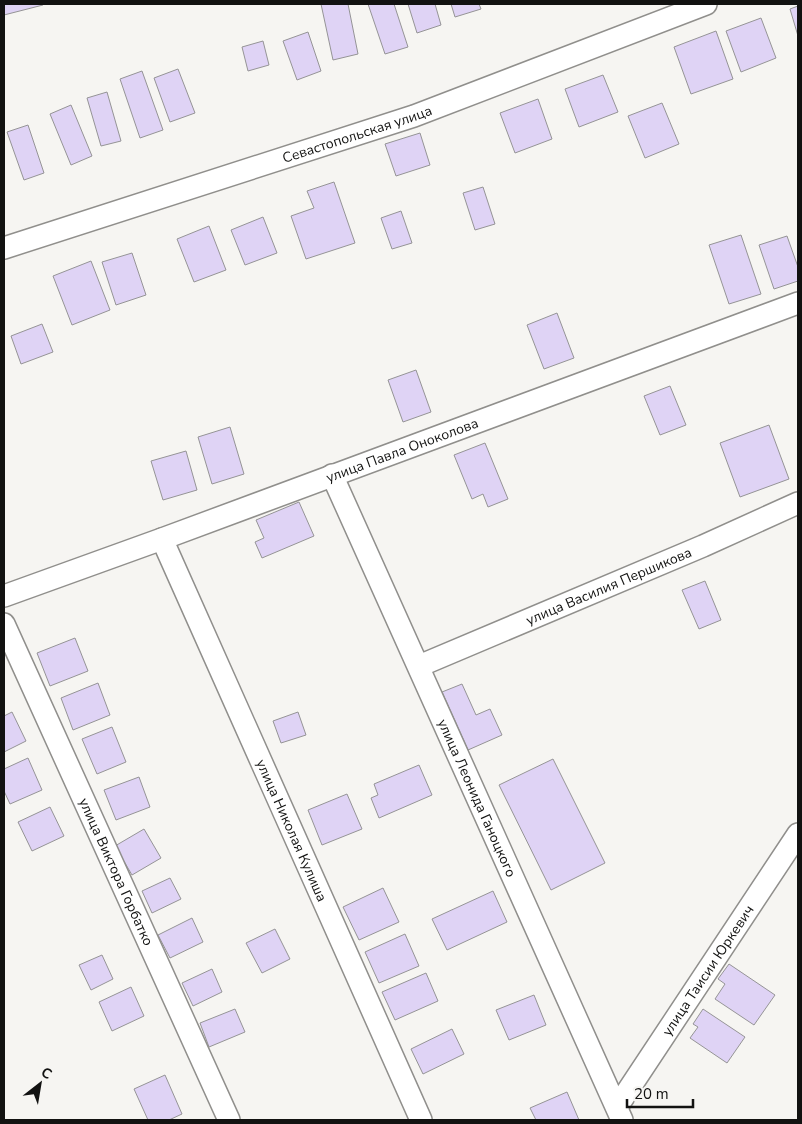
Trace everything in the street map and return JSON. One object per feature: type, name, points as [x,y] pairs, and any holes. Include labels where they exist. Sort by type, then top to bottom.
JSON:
[{"type":"street","name":"Севастопольская улица","points":[[4,248],[414,116],[706,4]]},
{"type":"street","name":"улица Павла Оноколова","points":[[4,596],[798,303]]},
{"type":"street","name":"улица Леонида Ганоцкого","points":[[332,475],[620,1114]]},
{"type":"street","name":"улица Василия Першикова","points":[[419,666],[703,546],[798,503]]},
{"type":"street","name":"улица Николая Кулиша","points":[[162,539],[421,1120]]},
{"type":"street","name":"улица Виктора Горбатко","points":[[4,624],[229,1120]]},
{"type":"street","name":"улица Таисии Юркевич","points":[[620,1114],[798,834]]},
{"type":"building","points":[[4,4],[43,4],[43,5],[4,15]]},
{"type":"building","points":[[321,4],[348,4],[358,54],[333,60]]},
{"type":"building","points":[[368,4],[394,4],[408,47],[385,54]]},
{"type":"building","points":[[408,4],[435,4],[441,25],[417,33]]},
{"type":"building","points":[[451,4],[479,4],[481,9],[455,17]]},
{"type":"building","points":[[798,6],[798,36],[790,9]]},
{"type":"building","points":[[761,18],[776,58],[741,72],[726,31]]},
{"type":"building","points":[[716,31],[733,79],[691,94],[674,47]]},
{"type":"building","points":[[308,32],[321,71],[297,80],[283,41]]},
{"type":"building","points":[[263,41],[269,65],[248,71],[242,47]]},
{"type":"building","points":[[178,69],[195,113],[170,122],[154,78]]},
{"type":"building","points":[[142,71],[163,130],[140,138],[120,79]]},
{"type":"building","points":[[603,75],[618,112],[579,127],[565,89]]},
{"type":"building","points":[[107,92],[121,141],[101,146],[87,98]]},
{"type":"building","points":[[538,99],[552,139],[515,153],[500,113]]},
{"type":"building","points":[[662,103],[679,144],[645,158],[628,116]]},
{"type":"building","points":[[71,105],[92,156],[71,165],[50,114]]},
{"type":"building","points":[[28,125],[44,173],[24,180],[7,132]]},
{"type":"building","points":[[420,133],[430,165],[396,176],[385,144]]},
{"type":"building","points":[[334,182],[355,243],[306,259],[291,216],[314,208],[307,191]]},
{"type":"building","points":[[483,187],[495,224],[475,230],[463,193]]},
{"type":"building","points":[[401,211],[412,243],[392,249],[381,218]]},
{"type":"building","points":[[263,217],[277,253],[245,265],[231,230]]},
{"type":"building","points":[[209,226],[226,270],[194,282],[177,239]]},
{"type":"building","points":[[741,235],[761,294],[729,304],[709,245]]},
{"type":"building","points":[[787,236],[798,267],[798,281],[774,289],[759,245]]},
{"type":"building","points":[[132,253],[146,295],[116,305],[102,262]]},
{"type":"building","points":[[91,261],[110,310],[72,325],[53,276]]},
{"type":"building","points":[[557,313],[574,358],[544,369],[527,325]]},
{"type":"building","points":[[42,324],[53,352],[21,364],[11,336]]},
{"type":"building","points":[[416,370],[431,412],[403,422],[388,380]]},
{"type":"building","points":[[670,386],[686,425],[660,435],[644,396]]},
{"type":"building","points":[[769,425],[789,479],[740,497],[720,443]]},
{"type":"building","points":[[230,427],[244,474],[212,484],[198,437]]},
{"type":"building","points":[[485,443],[508,499],[488,507],[483,494],[472,499],[454,455]]},
{"type":"building","points":[[186,451],[197,490],[163,500],[151,461]]},
{"type":"building","points":[[299,502],[314,536],[262,558],[255,542],[264,538],[256,520]]},
{"type":"building","points":[[705,581],[721,620],[699,629],[682,590]]},
{"type":"building","points":[[75,638],[88,671],[50,686],[37,653]]},
{"type":"building","points":[[98,683],[110,715],[73,730],[61,698]]},
{"type":"building","points":[[462,684],[476,715],[490,709],[502,735],[468,750],[442,692]]},
{"type":"building","points":[[12,712],[26,741],[4,752],[4,716]]},
{"type":"building","points":[[298,712],[306,735],[281,743],[273,721]]},
{"type":"building","points":[[112,727],[126,762],[97,774],[82,739]]},
{"type":"building","points":[[28,758],[42,790],[10,804],[4,791],[4,769]]},
{"type":"building","points":[[553,759],[605,863],[551,890],[499,785]]},
{"type":"building","points":[[419,765],[432,795],[379,818],[371,798],[378,795],[374,784]]},
{"type":"building","points":[[139,777],[150,807],[116,820],[104,790]]},
{"type":"building","points":[[347,794],[362,829],[322,845],[308,810]]},
{"type":"building","points":[[50,807],[64,836],[32,851],[18,822]]},
{"type":"building","points":[[144,829],[161,858],[132,875],[115,846]]},
{"type":"building","points":[[170,878],[181,899],[152,913],[142,891]]},
{"type":"building","points":[[383,888],[399,922],[359,940],[343,907]]},
{"type":"building","points":[[493,891],[507,922],[447,950],[432,919]]},
{"type":"building","points":[[192,918],[203,942],[170,958],[158,935]]},
{"type":"building","points":[[275,929],[290,959],[262,973],[246,943]]},
{"type":"building","points":[[405,934],[419,966],[379,983],[365,952]]},
{"type":"building","points":[[102,955],[113,979],[91,990],[79,965]]},
{"type":"building","points":[[729,964],[775,995],[754,1025],[715,999],[725,984],[718,979]]},
{"type":"building","points":[[212,969],[222,992],[193,1006],[182,983]]},
{"type":"building","points":[[426,973],[438,1001],[395,1020],[382,992]]},
{"type":"building","points":[[131,987],[144,1016],[112,1031],[99,1002]]},
{"type":"building","points":[[534,995],[546,1025],[509,1040],[496,1010]]},
{"type":"building","points":[[235,1009],[245,1032],[209,1047],[200,1023]]},
{"type":"building","points":[[703,1009],[745,1037],[727,1063],[690,1038],[698,1027],[693,1024]]},
{"type":"building","points":[[452,1029],[464,1054],[423,1074],[411,1049]]},
{"type":"building","points":[[165,1075],[182,1114],[169,1120],[148,1120],[134,1089]]},
{"type":"building","points":[[567,1092],[579,1120],[536,1120],[530,1108]]}]
